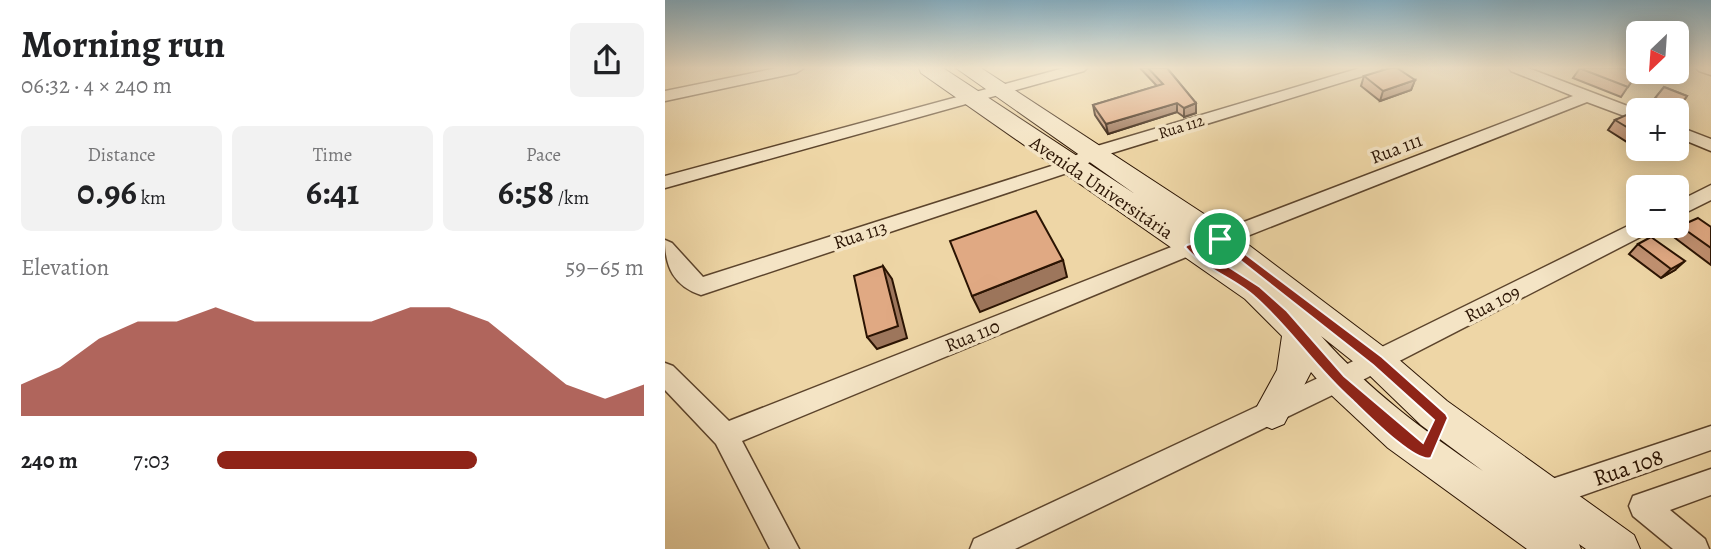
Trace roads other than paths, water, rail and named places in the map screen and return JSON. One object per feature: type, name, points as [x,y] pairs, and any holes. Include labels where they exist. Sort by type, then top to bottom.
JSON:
[{"type":"street","name":"Avenida Universitária","points":[[986,94],[1377,361],[1441,418],[1620,549]]},
{"type":"street","points":[[665,182],[986,94]]},
{"type":"street","name":"Rua 112","points":[[1082,159],[1292,94]]},
{"type":"street","points":[[1581,94],[1626,111]]},
{"type":"street","name":"Rua 111","points":[[1205,243],[1587,96]]},
{"type":"street","points":[[1689,136],[1711,145]]},
{"type":"street","name":"Rua 113","points":[[665,248],[691,280],[701,286],[1082,159]]},
{"type":"street","points":[[1689,204],[1711,192]]},
{"type":"street","name":"Rua 109","points":[[1339,380],[1626,236]]},
{"type":"street","name":"Avenida Universitária","points":[[1205,243],[1298,332],[1339,380],[1401,436],[1561,549]]},
{"type":"street","name":"Rua 110","points":[[725,435],[1205,243]]},
{"type":"street","points":[[1272,412],[1294,373],[1298,332]]},
{"type":"street","points":[[665,373],[725,435],[785,549]]},
{"type":"street","points":[[984,549],[1339,380]]},
{"type":"street","points":[[1426,453],[1441,418]]},
{"type":"street","name":"Rua 108","points":[[1544,495],[1711,438]]},
{"type":"street","points":[[1695,549],[1643,506],[1711,482]]}]
